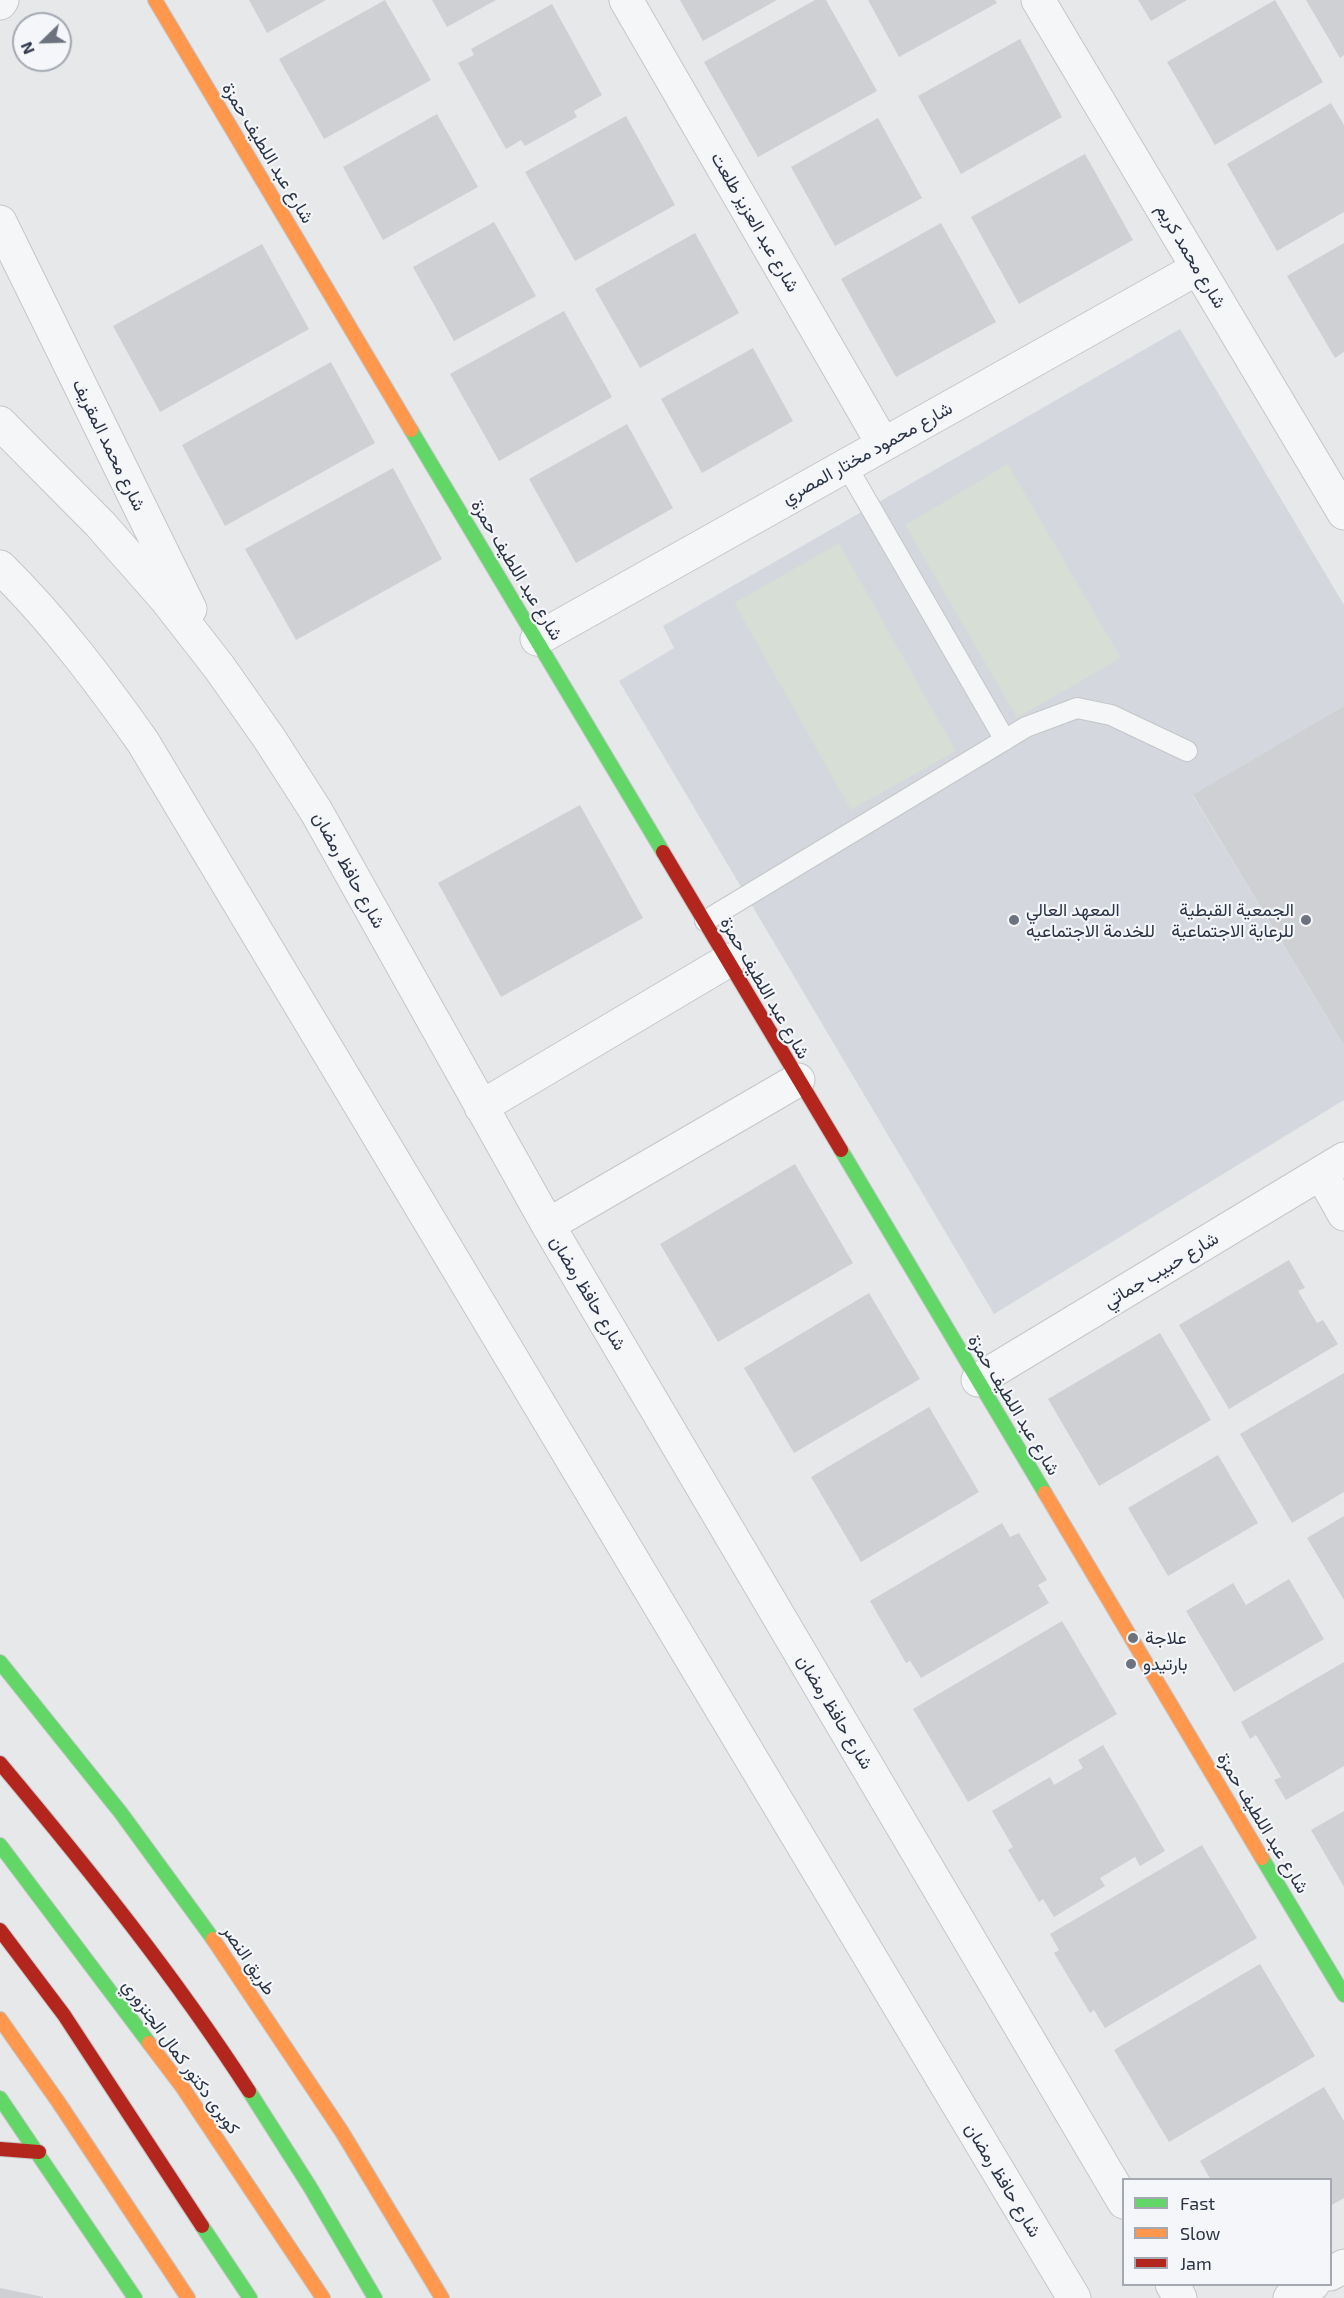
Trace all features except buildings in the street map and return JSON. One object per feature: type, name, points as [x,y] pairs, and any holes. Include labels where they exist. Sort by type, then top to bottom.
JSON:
[{"type":"main road","name":"شارع عبد اللطيف حمزة","points":[[155,0],[1344,1995]]},
{"type":"main road","name":"طريق النصر","points":[[0,1662],[112,1801],[214,1940],[310,2082],[402,2228],[442,2298]]},
{"type":"main road","points":[[0,1763],[90,1872],[178,1989],[262,2109],[375,2298]]},
{"type":"main road","name":"كوبرى دكتور كمال الجنزوري","points":[[0,1845],[183,2088],[323,2298]]},
{"type":"main road","points":[[0,1930],[63,2015],[250,2298]]},
{"type":"main road","points":[[0,2019],[60,2103],[188,2298]]},
{"type":"main road","points":[[0,2098],[39,2152],[135,2298]]},
{"type":"main road","points":[[0,2149],[39,2152]]},
{"type":"street","name":"شارع عبد العزيز طلعت","points":[[626,0],[883,444]]},
{"type":"street","name":"شارع محمد كريم","points":[[1038,0],[1344,513]]},
{"type":"street","name":"شارع محمد المقريف","points":[[0,222],[219,667]]},
{"type":"street","name":"شارع محمود مختار المصري","points":[[537,639],[1198,268]]},
{"type":"street","name":"شارع حافظ رمضان","points":[[0,423],[100,524],[166,599],[219,667],[269,738],[316,811],[548,1225],[1122,2199]]},
{"type":"street","name":"شارع حافظ رمضان","points":[[0,567],[57,628],[102,684],[142,742],[1074,2298]]},
{"type":"street","points":[[481,1107],[729,960]]},
{"type":"street","points":[[548,1225],[798,1080]]},
{"type":"street","points":[[1332,1166],[1344,1214]]},
{"type":"street","name":"شارع حبيب جماتي","points":[[978,1380],[1332,1166]]},
{"type":"street","points":[[1290,2298],[1310,2286]]},
{"type":"lane","points":[[846,465],[1005,740]]},
{"type":"lane","points":[[705,921],[1026,727],[1077,708],[1112,715],[1187,752]]},
{"type":"shaded area","name":"المعهد العالي للخدمة الاجتماعيه","points":[[1180,329],[1344,605],[1344,706],[1193,796],[1344,1045],[1344,1100],[994,1314],[619,681],[674,648],[663,626]]},
{"type":"shaded area","points":[[1008,464],[1121,658],[1017,718],[905,525]]},
{"type":"shaded area","points":[[839,543],[956,751],[851,810],[734,603]]},
{"type":"traffic: fast","points":[[411,430],[663,852]]},
{"type":"traffic: fast","points":[[841,1150],[1045,1493]]},
{"type":"traffic: fast","points":[[0,1662],[121,1813],[213,1939]]},
{"type":"traffic: fast","points":[[0,1845],[149,2043]]},
{"type":"traffic: fast","points":[[1262,1858],[1344,1995]]},
{"type":"traffic: fast","points":[[249,2091],[310,2187],[375,2298]]},
{"type":"traffic: fast","points":[[0,2098],[135,2298]]},
{"type":"traffic: fast","points":[[202,2226],[250,2298]]},
{"type":"traffic: slow","points":[[155,0],[411,430]]},
{"type":"traffic: slow","points":[[1045,1493],[1262,1858]]},
{"type":"traffic: slow","points":[[213,1939],[342,2132],[442,2298]]},
{"type":"traffic: slow","points":[[0,2019],[59,2103],[188,2298]]},
{"type":"traffic: slow","points":[[149,2043],[183,2088],[323,2298]]},
{"type":"traffic: jam","points":[[663,852],[841,1150]]},
{"type":"traffic: jam","points":[[0,1763],[129,1923],[191,2006],[249,2091]]},
{"type":"traffic: jam","points":[[0,1930],[64,2015],[202,2226]]},
{"type":"traffic: jam","points":[[0,2149],[39,2152]]},
{"type":"place","name":"المعهد العالي للخدمة الاجتماعيه","points":[[1014,920]]},
{"type":"place","name":"الجمعية القبطية للرعاية الاجتماعية","points":[[1306,920]]},
{"type":"place","name":"علاجة","points":[[1133,1638]]},
{"type":"place","name":"بارتيدو","points":[[1131,1664]]}]
